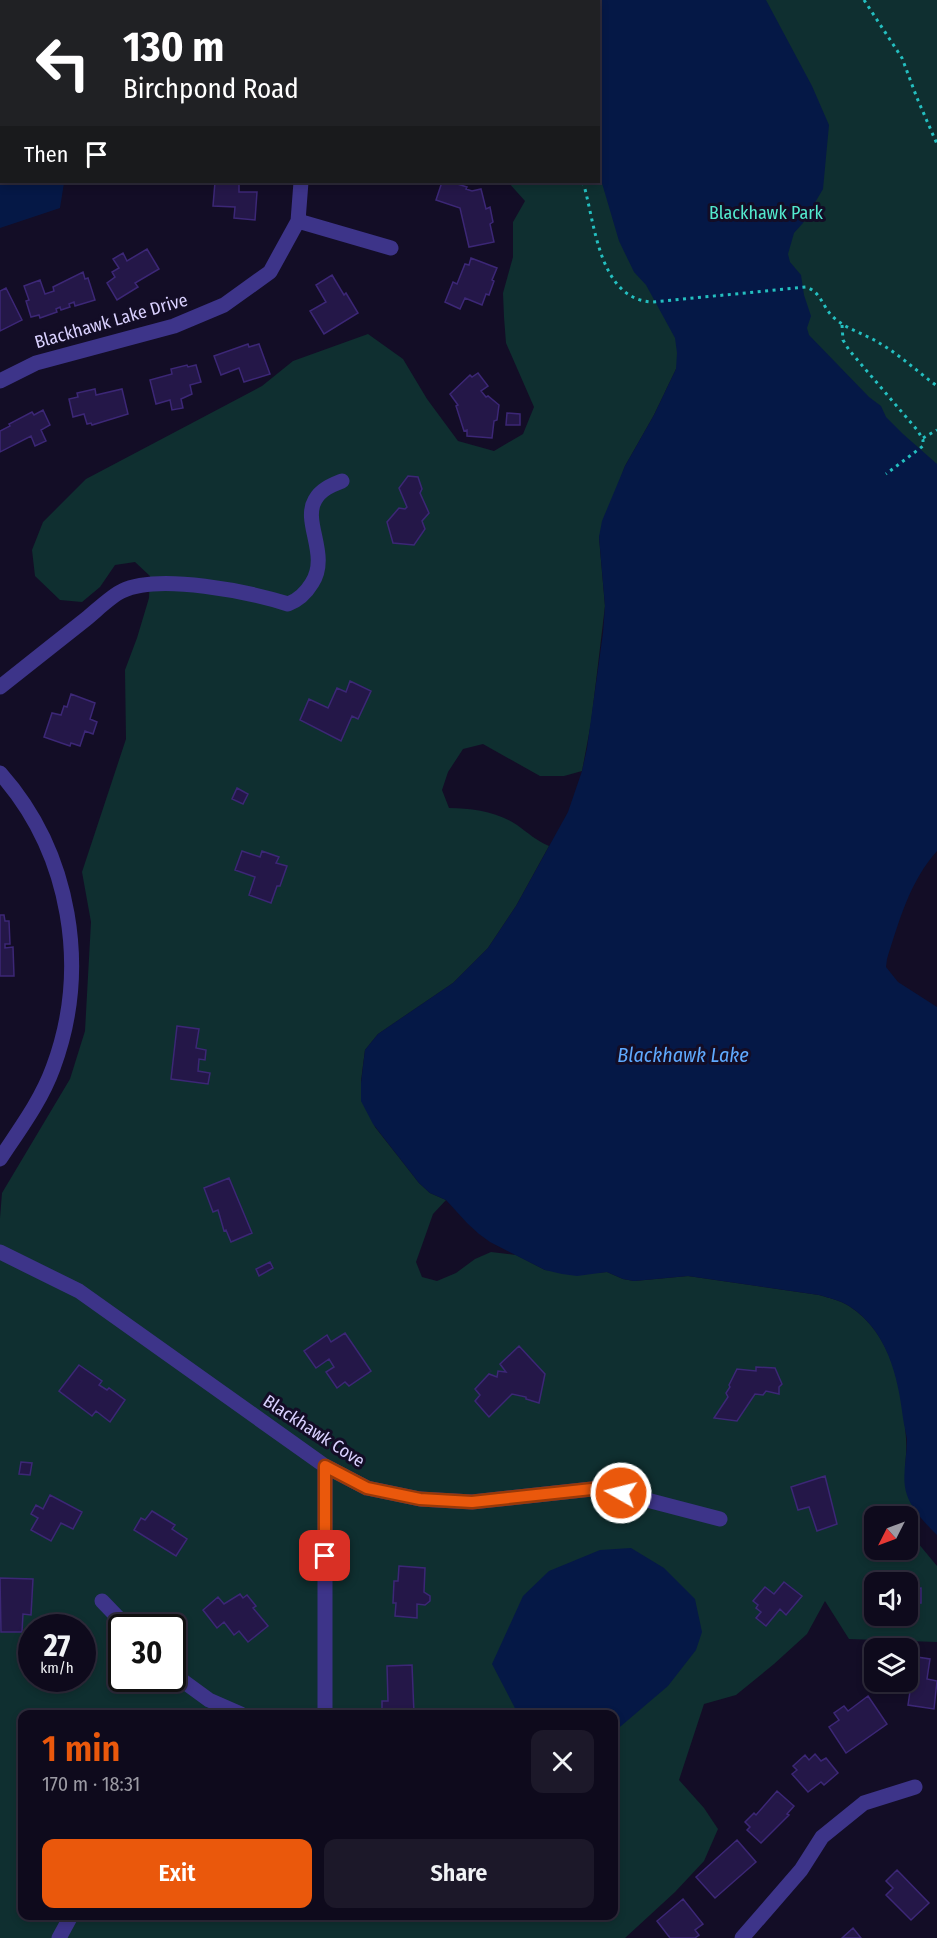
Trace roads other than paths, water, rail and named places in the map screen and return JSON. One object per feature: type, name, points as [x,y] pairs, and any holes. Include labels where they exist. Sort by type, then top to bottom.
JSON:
[{"type":"street","name":"Blackhawk Lake Drive","points":[[0,381],[36,363],[174,326],[224,305],[270,272],[298,221],[301,183]]},
{"type":"street","points":[[298,221],[391,248]]},
{"type":"street","points":[[0,687],[122,591],[152,584],[182,585],[229,590],[267,597],[288,604],[298,600],[308,591],[317,575],[319,551],[314,534],[312,510],[315,500],[326,488],[342,481]]},
{"type":"street","points":[[0,772],[42,834],[64,895],[73,960],[68,1016],[53,1069],[29,1115],[0,1159]]},
{"type":"street","name":"Blackhawk Cove","points":[[0,1252],[79,1290],[325,1466],[367,1488],[420,1499],[472,1502],[601,1488],[720,1519]]},
{"type":"street","points":[[325,1466],[326,1710]]},
{"type":"street","points":[[102,1601],[115,1614]]},
{"type":"street","points":[[186,1683],[209,1700],[232,1710]]},
{"type":"street","points":[[742,1938],[801,1869],[822,1837],[864,1803],[915,1786]]},
{"type":"street","points":[[59,1938],[69,1920]]},
{"type":"water","name":"Blackhawk Lake","points":[[600,0],[766,0],[812,86],[829,125],[823,189],[803,223],[794,233],[788,254],[790,262],[801,275],[804,295],[811,316],[807,328],[809,335],[869,397],[881,406],[886,417],[937,464],[937,851],[912,888],[891,945],[886,967],[898,982],[937,1007],[937,1535],[918,1514],[918,1506],[912,1506],[909,1501],[905,1488],[907,1440],[894,1370],[873,1328],[849,1306],[819,1295],[688,1276],[634,1281],[607,1272],[577,1276],[545,1270],[490,1242],[467,1223],[446,1200],[430,1193],[419,1183],[373,1124],[361,1101],[365,1050],[378,1034],[453,983],[488,948],[516,906],[568,812],[582,771],[603,633],[605,606],[599,537],[602,521],[625,466],[654,415],[676,369],[675,338],[646,285],[634,272],[619,241],[600,176]]},
{"type":"water","points":[[0,183],[64,183],[60,208],[0,228]]},
{"type":"water","points":[[631,1548],[664,1568],[695,1599],[702,1632],[696,1650],[668,1686],[618,1729],[618,1710],[516,1710],[492,1664],[523,1596],[549,1571],[600,1550]]},
{"type":"park label","name":"Blackhawk Park","points":[[766,213]]}]
